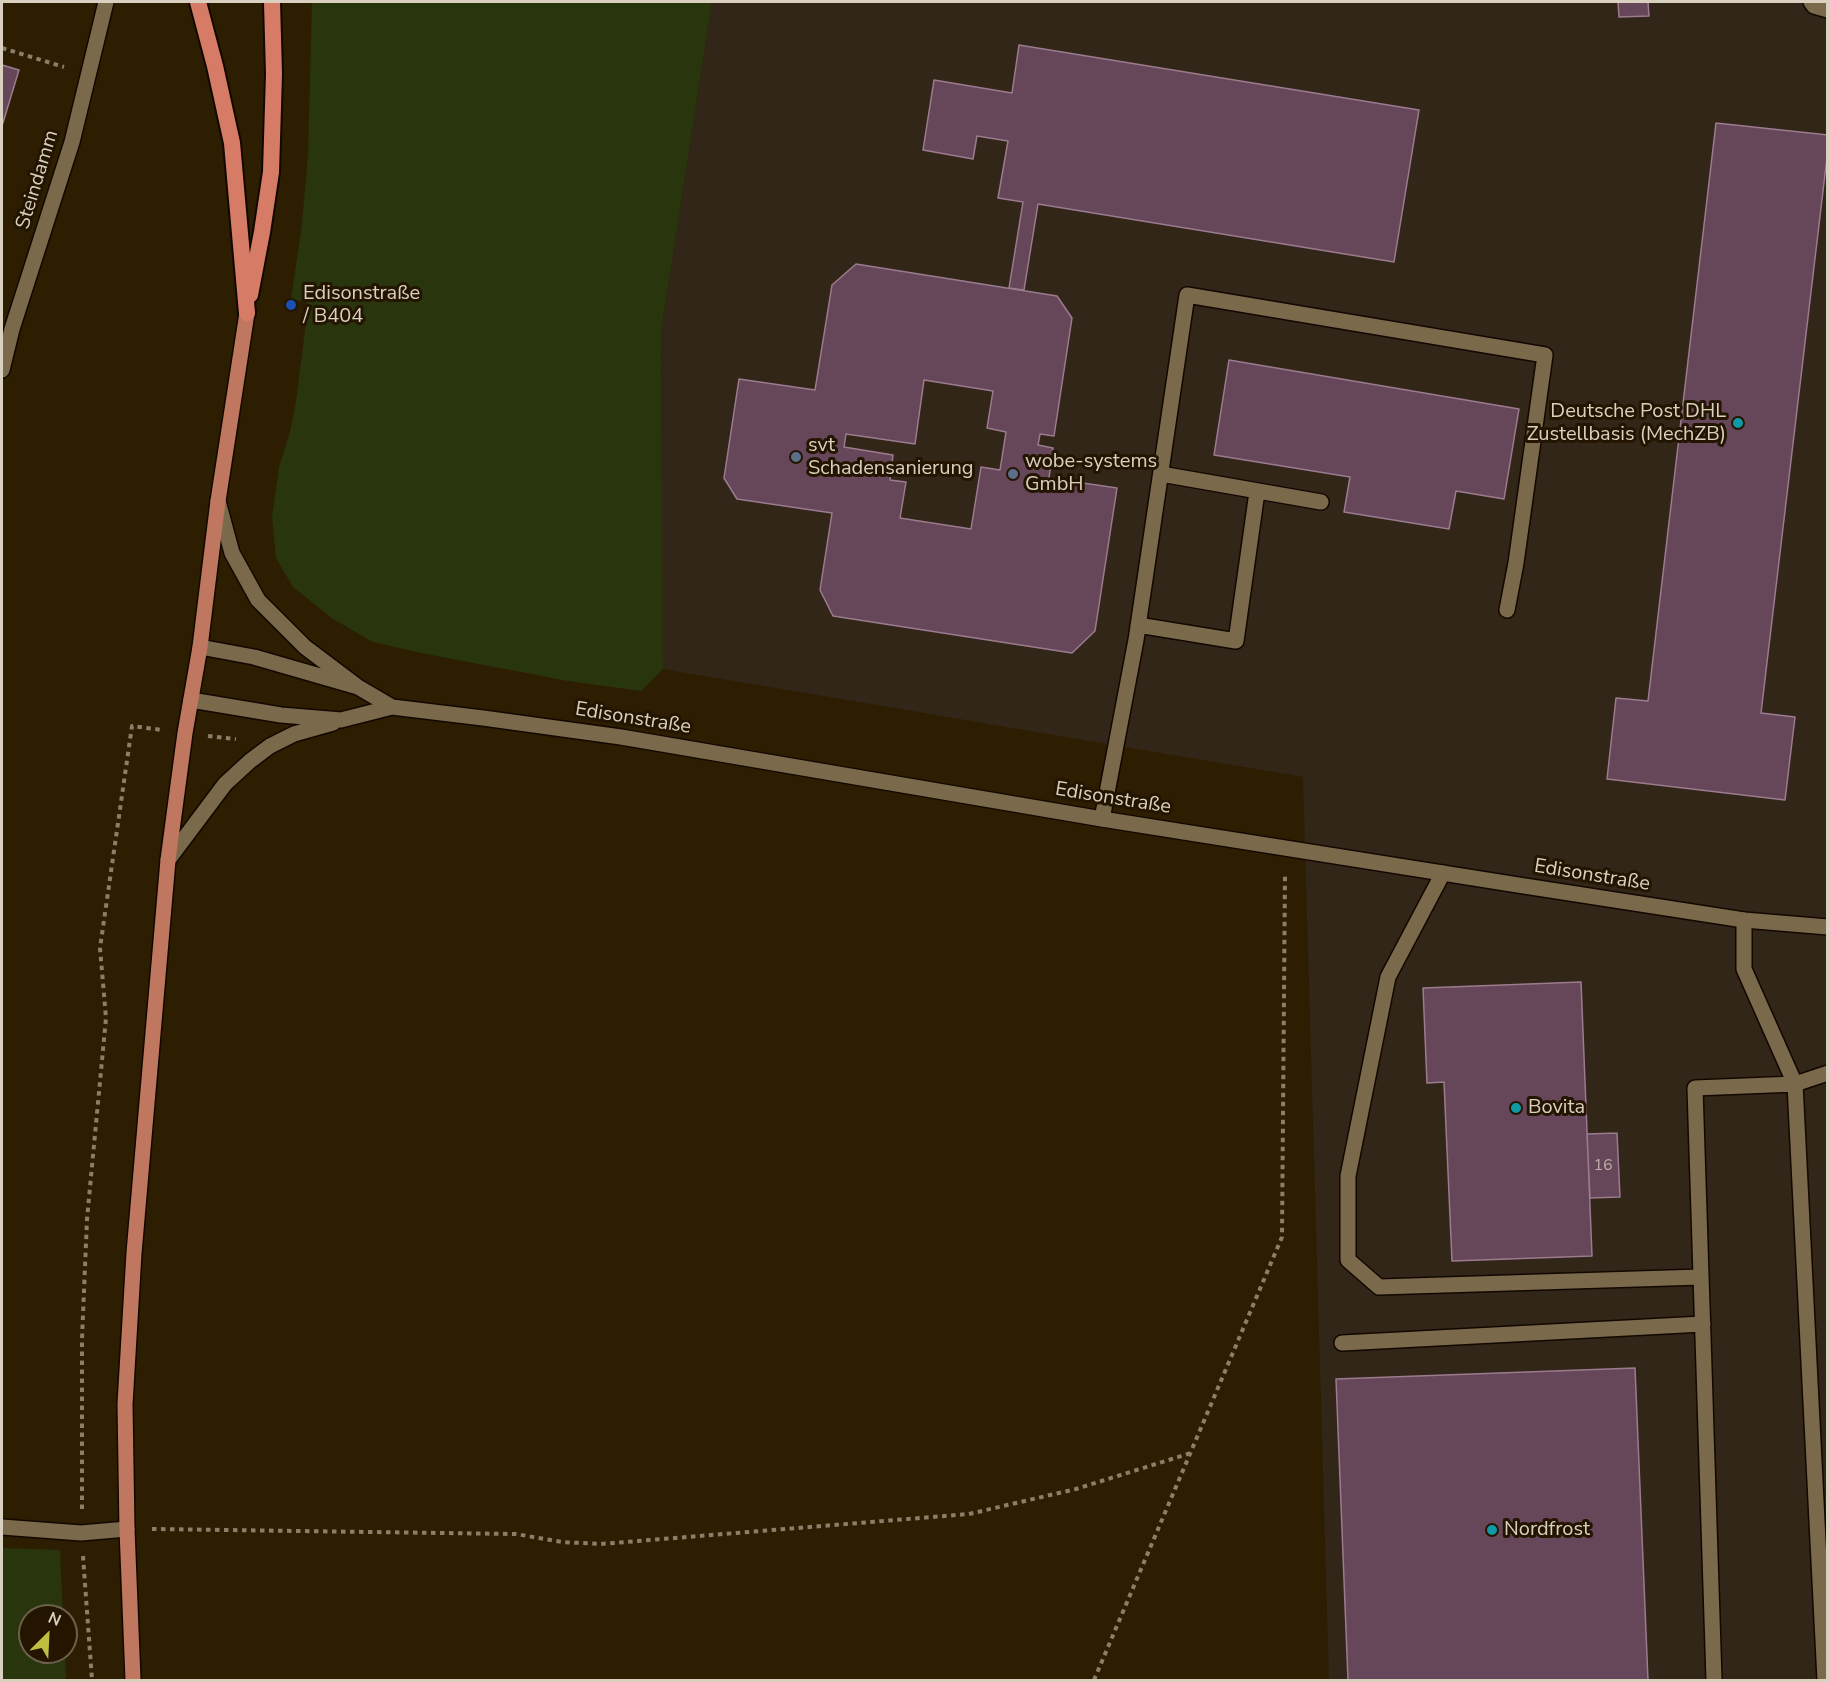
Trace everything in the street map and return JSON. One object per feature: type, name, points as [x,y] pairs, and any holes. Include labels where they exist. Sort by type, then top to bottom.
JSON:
[{"type":"highway","points":[[198,2],[232,143],[247,314]]},
{"type":"highway","points":[[247,314],[271,172],[274,74],[272,2]]},
{"type":"main road","points":[[133,1680],[125,1404],[130,1300],[168,860],[200,646],[218,501],[247,314]]},
{"type":"street","name":"Steindamm","points":[[2,370],[12,329],[72,142],[106,2]]},
{"type":"street","points":[[1811,2],[1814,6],[1827,10]]},
{"type":"street","points":[[1102,819],[1138,625],[1187,295],[1545,355],[1516,563],[1506,610]]},
{"type":"street","points":[[1161,474],[1321,502]]},
{"type":"street","points":[[1138,625],[1236,641],[1257,492]]},
{"type":"street","points":[[218,501],[232,554],[258,600],[305,647],[357,687]]},
{"type":"street","name":"Edisonstraße","points":[[200,646],[254,657],[357,687],[392,707]]},
{"type":"street","name":"Edisonstraße","points":[[191,700],[281,715],[341,720],[392,707],[621,737],[1102,819],[1443,873],[1744,920],[1827,927]]},
{"type":"street","points":[[168,860],[225,784],[250,761],[270,746],[294,734],[341,720]]},
{"type":"street","points":[[1443,873],[1388,978],[1348,1176],[1348,1260],[1379,1287],[1701,1277]]},
{"type":"street","points":[[1744,920],[1744,969],[1795,1084],[1826,1680]]},
{"type":"street","points":[[1714,1680],[1695,1088],[1795,1084],[1827,1073]]},
{"type":"street","points":[[1342,1343],[1702,1324]]},
{"type":"street","points":[[2,1527],[81,1533],[127,1529]]},
{"type":"path","points":[[2,48],[89,75]]},
{"type":"path","points":[[92,1680],[81,1533],[82,1339],[87,1219],[106,1018],[100,948],[132,726]]},
{"type":"path","points":[[1094,1680],[1282,1237],[1285,848]]},
{"type":"path","points":[[127,1529],[516,1534],[562,1542],[601,1544],[969,1514],[1076,1489],[1191,1452]]},
{"type":"shaded area","points":[[712,2],[1827,2],[1827,1680],[1329,1680],[1303,777],[663,669],[661,333]]},
{"type":"green space","points":[[312,2],[712,2],[661,333],[663,669],[641,691],[568,681],[373,642],[333,619],[293,587],[276,558],[272,517],[279,467],[290,432],[296,401],[306,323],[307,302],[291,299],[302,224],[308,154]]},
{"type":"green space","points":[[2,1548],[60,1550],[62,1604],[18,1604],[18,1664],[65,1664],[66,1680],[2,1680]]},
{"type":"building","points":[[1618,2],[1648,2],[1649,16],[1619,17]]},
{"type":"building","points":[[1019,45],[1419,110],[1394,262],[1038,204],[1024,290],[1009,288],[1023,202],[998,198],[1008,141],[977,136],[973,159],[923,150],[934,80],[1012,93]]},
{"type":"building","points":[[2,65],[19,70],[2,126]]},
{"type":"building","name":"Deutsche Post DHL Zustellbasis (MechZB)","points":[[1716,123],[1828,135],[1761,713],[1795,717],[1785,800],[1607,779],[1616,698],[1648,701]]},
{"type":"building","points":[[856,264],[1057,296],[1072,318],[1054,436],[1040,434],[1038,445],[1053,448],[1049,478],[1117,488],[1095,631],[1072,653],[833,616],[820,590],[832,513],[737,499],[724,478],[739,379],[815,390],[832,285]],"holes":[[[924,380],[993,391],[987,428],[1006,432],[1000,470],[981,467],[971,529],[900,518],[906,482],[890,480],[893,455],[844,447],[846,434],[915,444]]]},
{"type":"building","points":[[1229,360],[1519,409],[1504,499],[1456,491],[1449,529],[1344,512],[1350,477],[1214,455]]},
{"type":"building","name":"Bovita","points":[[1581,982],[1592,1256],[1452,1261],[1444,1082],[1427,1083],[1423,988]]},
{"type":"building","points":[[1617,1133],[1620,1197],[1590,1198],[1587,1134]]},
{"type":"building","name":"Nordfrost","points":[[1635,1368],[1648,1680],[1348,1680],[1336,1379]]},
{"type":"place","name":"Edisonstraße / B404","points":[[291,305]]},
{"type":"place","name":"Deutsche Post DHL Zustellbasis (MechZB)","points":[[1738,423]]},
{"type":"place","name":"svt Schadensanierung","points":[[796,457]]},
{"type":"place","name":"wobe-systems GmbH","points":[[1013,474]]},
{"type":"place","name":"Bovita","points":[[1516,1108]]},
{"type":"place","name":"Nordfrost","points":[[1492,1530]]}]
